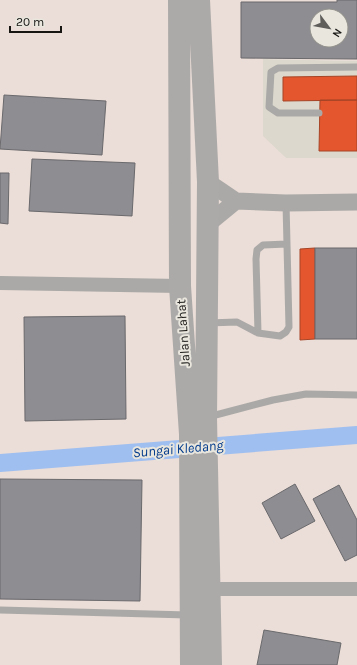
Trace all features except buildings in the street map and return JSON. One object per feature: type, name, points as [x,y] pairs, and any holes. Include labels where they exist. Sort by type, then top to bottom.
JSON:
[{"type":"main road","name":"Jalan Lahat","points":[[179,0],[180,286],[200,429]]},
{"type":"main road","name":"Jalan Lahat","points":[[191,665],[190,615],[199,485],[200,429],[206,323],[208,224],[208,182],[199,0]]},
{"type":"main road","name":"Jalan Lahat","points":[[199,485],[210,589],[211,665]]},
{"type":"street","points":[[208,182],[236,201],[286,203],[357,202]]},
{"type":"street","points":[[208,224],[236,201]]},
{"type":"street","points":[[0,283],[180,286]]},
{"type":"street","points":[[210,589],[357,589]]},
{"type":"lane","points":[[319,113],[278,114],[268,106],[271,72],[278,68],[357,67]]},
{"type":"lane","points":[[206,323],[237,322],[258,333],[280,336],[286,332],[289,327],[286,203]]},
{"type":"lane","points":[[258,333],[257,250],[263,245],[287,244]]},
{"type":"lane","points":[[200,429],[273,400],[306,394],[357,395]]},
{"type":"lane","points":[[0,610],[190,615]]},
{"type":"shaded area","points":[[0,0],[357,0],[357,61],[263,59],[263,136],[286,158],[357,158],[357,665],[0,665]]},
{"type":"shaded area","points":[[263,59],[357,61],[357,158],[286,158],[263,137]]},
{"type":"waterway","name":"Sungai Kledang","points":[[0,463],[357,435]]}]
